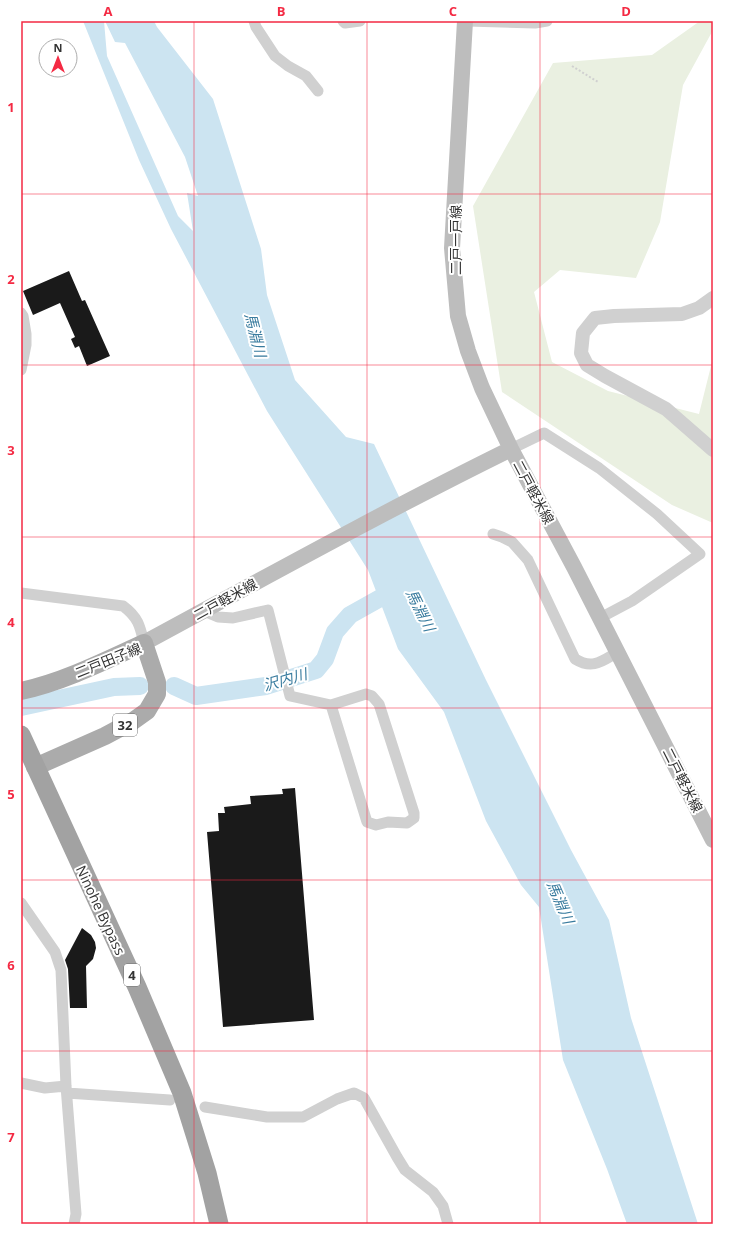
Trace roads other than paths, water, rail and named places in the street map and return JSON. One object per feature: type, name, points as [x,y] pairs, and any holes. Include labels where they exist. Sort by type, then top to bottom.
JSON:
[{"type":"highway","name":"Ninohe Bypass","points":[[21,736],[137,987],[182,1092],[207,1173],[220,1224]]},
{"type":"main road","name":"二戸一戸線","points":[[466,21],[452,248],[458,316],[468,351],[482,388],[511,449]]},
{"type":"main road","name":"二戸軽米線","points":[[144,643],[437,486],[511,449],[618,652],[713,840]]},
{"type":"main road","name":"二戸田子線","points":[[21,691],[32,689],[88,669],[144,643],[157,682],[156,694],[147,711],[133,721],[105,736],[35,767]]},
{"type":"street","points":[[254,21],[256,27],[275,56],[288,66],[306,76],[318,91]]},
{"type":"street","points":[[343,21],[344,24],[360,21]]},
{"type":"street","points":[[466,21],[535,23],[547,21]]},
{"type":"street","points":[[713,298],[699,308],[682,314],[595,318],[583,334],[581,353],[587,365],[666,409],[713,450]]},
{"type":"street","points":[[21,313],[23,316],[26,334],[26,345],[21,370]]},
{"type":"street","points":[[511,449],[544,433],[599,468],[657,514],[700,554],[632,601],[600,618]]},
{"type":"street","points":[[493,534],[512,542],[528,560],[575,659],[582,663],[596,664],[618,652]]},
{"type":"street","points":[[21,593],[123,606],[131,612],[139,623],[144,643]]},
{"type":"street","points":[[204,611],[218,617],[233,618],[268,610],[290,696],[330,705],[366,694],[372,696],[379,704],[414,813],[414,818],[407,823],[388,822],[376,825],[367,822],[330,705]]},
{"type":"street","points":[[21,903],[55,952],[61,970],[67,1090],[76,1214],[74,1224]]},
{"type":"street","points":[[21,1083],[45,1088],[170,1100]]},
{"type":"street","points":[[205,1107],[266,1117],[303,1117],[337,1099],[354,1093],[364,1098],[405,1170],[433,1192],[443,1206],[448,1224]]},
{"type":"water","name":"馬淵川","points":[[83,21],[104,21],[107,56],[178,216],[193,231],[187,193],[198,196],[185,157],[125,43],[115,42],[105,21],[154,21],[157,27],[213,99],[261,249],[267,295],[295,380],[346,437],[374,444],[486,680],[571,850],[609,920],[631,1018],[698,1224],[627,1224],[607,1169],[563,1060],[539,907],[521,885],[486,821],[444,712],[398,649],[368,570],[267,411],[171,229],[139,160]]},
{"type":"waterway","name":"沢内川","points":[[174,686],[196,696],[266,686],[316,670],[325,659],[335,632],[350,615],[400,587]]},
{"type":"waterway","name":"沢内川","points":[[21,707],[114,687],[140,686]]}]
